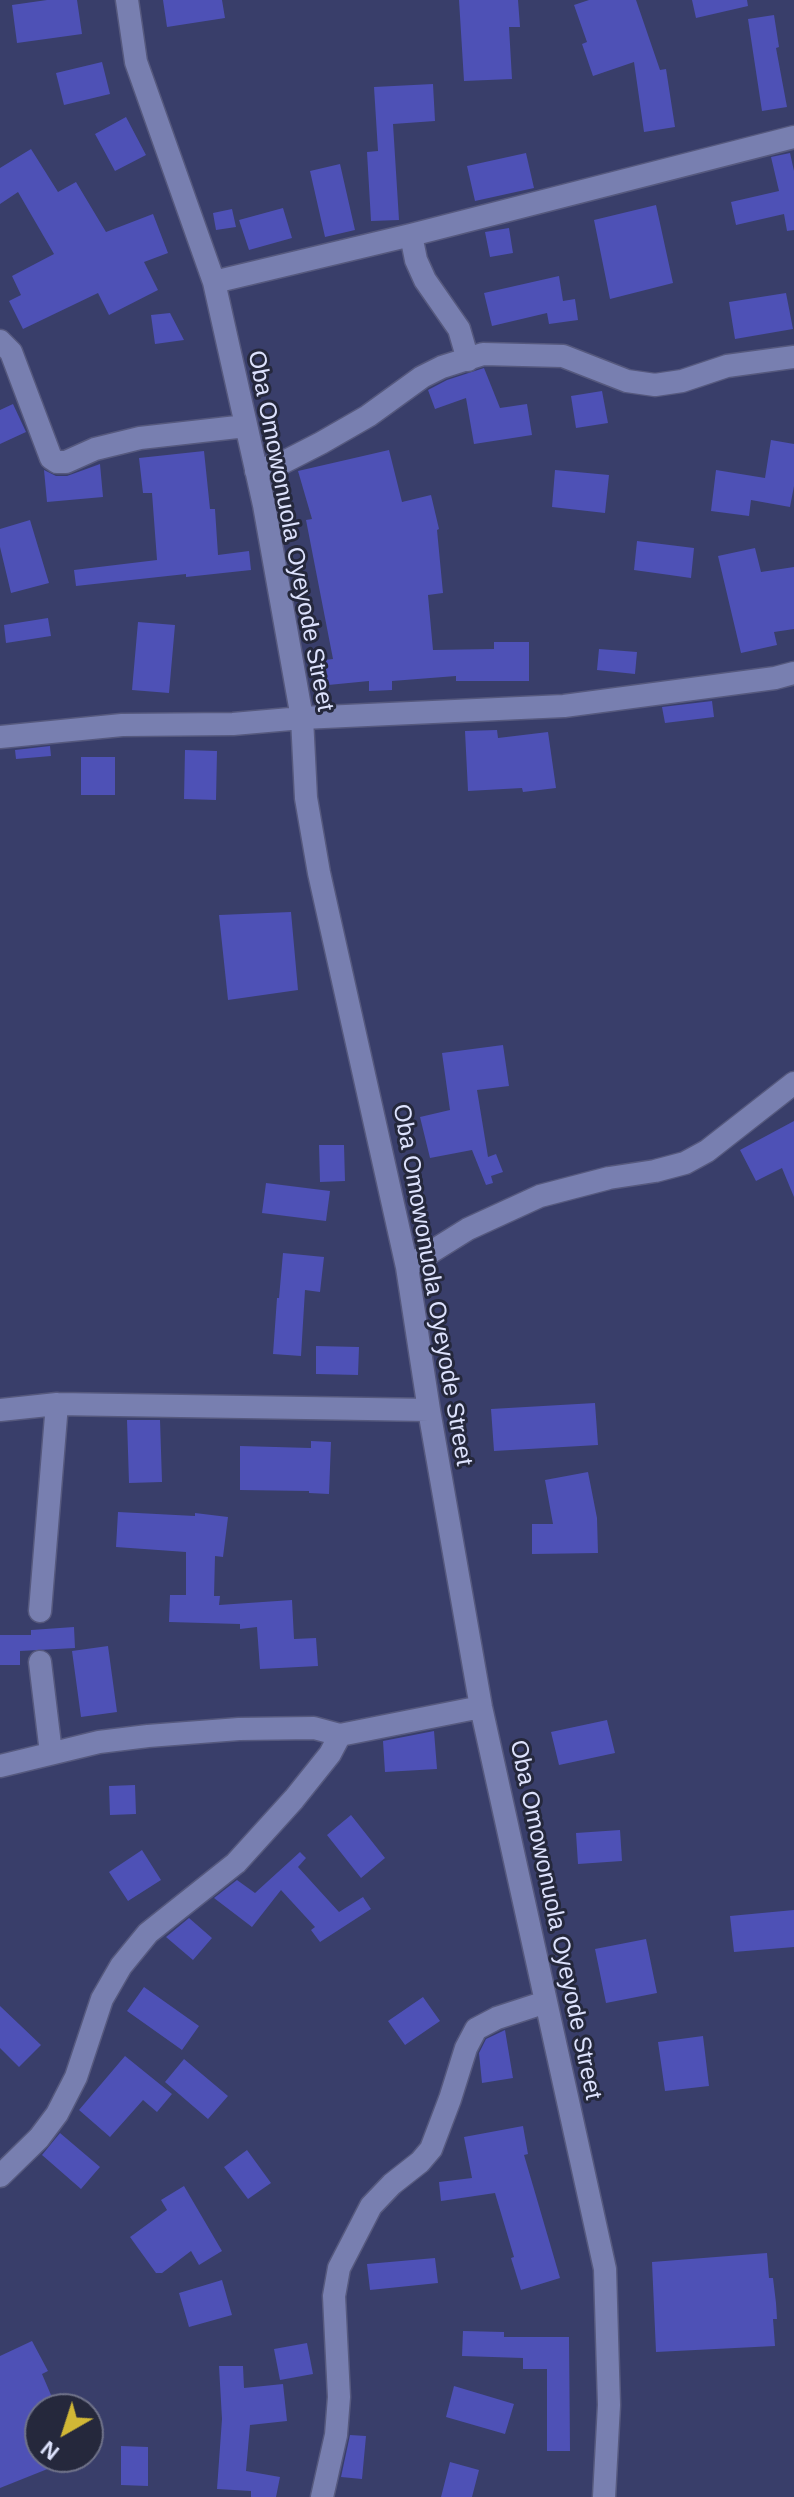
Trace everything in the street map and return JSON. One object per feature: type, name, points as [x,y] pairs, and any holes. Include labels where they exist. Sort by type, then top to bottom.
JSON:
[{"type":"street","name":"Oba Omowonuola Oyeyode Street","points":[[127,0],[136,62],[214,282],[256,471],[302,718],[306,798],[319,873],[407,1267],[481,1707],[605,2269],[609,2405],[604,2497]]},
{"type":"street","points":[[214,282],[794,137]]},
{"type":"street","points":[[411,235],[416,260],[425,280],[459,329],[468,360]]},
{"type":"street","points":[[0,341],[11,352],[51,458],[57,462],[66,462],[95,449],[140,438],[246,426]]},
{"type":"street","points":[[256,471],[282,463],[321,443],[368,416],[422,377],[483,354],[563,356],[627,381],[655,385],[682,381],[727,366],[794,357]]},
{"type":"street","points":[[0,737],[122,725],[233,724],[564,706],[794,673]]},
{"type":"street","points":[[407,1267],[468,1229],[540,1196],[685,1163],[707,1151],[794,1083]]},
{"type":"street","points":[[0,1410],[57,1404],[429,1410]]},
{"type":"street","points":[[40,1611],[57,1404]]},
{"type":"street","points":[[40,1662],[51,1753]]},
{"type":"street","points":[[0,1766],[51,1753],[148,1736],[239,1729],[314,1728],[340,1735],[481,1707]]},
{"type":"street","points":[[0,2176],[39,2138],[57,2114],[76,2077],[102,1999],[121,1966],[148,1933],[236,1863],[294,1799],[330,1754],[340,1735]]},
{"type":"street","points":[[322,2497],[336,2435],[339,2397],[334,2296],[339,2268],[371,2206],[431,2149],[466,2048],[476,2029],[497,2018],[546,2002]]},
{"type":"building","points":[[77,0],[82,34],[17,43],[12,5]]},
{"type":"building","points":[[163,0],[222,0],[225,18],[167,27]]},
{"type":"building","points":[[459,0],[518,0],[520,27],[509,27],[512,79],[464,81]]},
{"type":"building","points":[[589,0],[636,0],[660,70],[666,69],[675,127],[644,132],[634,62],[593,76],[582,44],[587,42],[574,5]]},
{"type":"building","points":[[692,0],[747,0],[748,6],[696,18]]},
{"type":"building","points":[[774,15],[779,47],[776,48],[787,107],[762,111],[748,19]]},
{"type":"building","points":[[102,62],[110,94],[64,105],[56,73]]},
{"type":"building","points":[[433,84],[435,121],[393,124],[399,220],[371,221],[367,152],[378,151],[374,87]]},
{"type":"building","points":[[126,117],[146,155],[115,171],[95,134]]},
{"type":"building","points":[[31,149],[58,192],[76,182],[106,232],[153,214],[168,253],[144,262],[158,290],[109,315],[98,293],[23,329],[9,301],[21,295],[12,276],[54,254],[18,192],[0,204],[0,168]]},
{"type":"building","points":[[526,153],[534,188],[475,201],[467,166]]},
{"type":"building","points":[[790,153],[794,171],[794,230],[787,231],[784,214],[736,225],[731,202],[779,191],[771,157]]},
{"type":"building","points":[[340,164],[355,230],[325,237],[310,171]]},
{"type":"building","points":[[656,205],[673,283],[610,299],[594,220]]},
{"type":"building","points":[[283,208],[292,238],[249,250],[239,220]]},
{"type":"building","points":[[232,209],[236,227],[216,230],[213,213]]},
{"type":"building","points":[[509,228],[513,253],[490,257],[485,232]]},
{"type":"building","points":[[559,276],[563,301],[575,299],[578,320],[549,324],[547,313],[492,326],[484,293]]},
{"type":"building","points":[[786,293],[793,329],[735,339],[729,302]]},
{"type":"building","points":[[170,313],[184,340],[155,344],[151,315]]},
{"type":"building","points":[[484,368],[500,408],[527,404],[532,435],[474,444],[466,398],[435,409],[428,390]]},
{"type":"building","points":[[602,391],[608,423],[576,428],[571,396]]},
{"type":"building","points":[[13,404],[26,432],[0,444],[0,410]]},
{"type":"building","points":[[771,440],[794,444],[794,486],[790,507],[751,500],[749,516],[711,511],[716,470],[765,478]]},
{"type":"building","points":[[389,450],[402,502],[431,495],[439,529],[443,593],[428,595],[433,650],[494,649],[494,642],[529,642],[529,681],[456,681],[456,676],[392,681],[392,690],[369,691],[369,681],[318,686],[315,661],[333,659],[306,520],[312,519],[298,471]]},
{"type":"building","points":[[204,451],[210,509],[215,509],[218,555],[249,551],[251,570],[76,586],[74,570],[157,560],[152,493],[143,493],[139,458]]},
{"type":"building","points":[[100,464],[103,497],[47,502],[44,470],[56,476],[67,476]]},
{"type":"building","points":[[555,470],[609,475],[605,513],[552,507]]},
{"type":"building","points":[[30,520],[49,583],[11,593],[0,547],[0,529]]},
{"type":"building","points":[[637,541],[694,548],[691,578],[634,570]]},
{"type":"building","points":[[755,548],[761,572],[794,567],[794,629],[774,632],[777,645],[741,653],[718,556]]},
{"type":"building","points":[[48,618],[51,636],[6,643],[4,625]]},
{"type":"building","points":[[138,622],[175,625],[169,693],[132,690]]},
{"type":"building","points":[[599,649],[637,652],[635,674],[597,670]]},
{"type":"building","points":[[712,701],[714,717],[665,723],[662,707]]},
{"type":"building","points":[[497,730],[498,738],[548,732],[556,788],[523,792],[522,788],[468,791],[465,731]]},
{"type":"building","points":[[50,746],[51,756],[16,759],[15,750]]},
{"type":"building","points":[[185,750],[217,751],[216,800],[184,799]]},
{"type":"building","points":[[81,757],[115,757],[115,795],[81,795]]},
{"type":"building","points":[[291,912],[298,990],[228,1000],[219,915]]},
{"type":"building","points":[[503,1045],[509,1086],[477,1090],[488,1157],[496,1154],[503,1172],[491,1176],[493,1183],[486,1185],[472,1150],[430,1158],[420,1117],[450,1110],[442,1053]]},
{"type":"building","points":[[794,1121],[794,1197],[782,1168],[756,1181],[740,1150]]},
{"type":"building","points":[[319,1145],[344,1145],[345,1181],[320,1182]]},
{"type":"building","points":[[266,1183],[330,1191],[326,1221],[262,1213]]},
{"type":"building","points":[[283,1253],[324,1257],[320,1292],[305,1290],[301,1356],[273,1354]]},
{"type":"building","points":[[316,1346],[359,1347],[358,1375],[316,1374]]},
{"type":"building","points":[[595,1403],[598,1445],[494,1451],[491,1409]]},
{"type":"building","points":[[127,1420],[160,1420],[162,1482],[129,1483]]},
{"type":"building","points":[[311,1441],[331,1442],[329,1494],[240,1490],[240,1446],[311,1448]]},
{"type":"building","points":[[588,1472],[597,1518],[598,1553],[532,1554],[532,1524],[553,1524],[545,1480]]},
{"type":"building","points":[[118,1512],[195,1516],[195,1513],[228,1517],[223,1557],[215,1556],[214,1596],[220,1596],[219,1605],[292,1600],[294,1639],[316,1638],[318,1666],[260,1669],[257,1627],[240,1629],[240,1624],[169,1622],[170,1595],[186,1595],[186,1552],[116,1547]]},
{"type":"building","points":[[74,1627],[75,1648],[20,1651],[20,1665],[0,1665],[0,1635],[31,1635],[31,1630]]},
{"type":"building","points":[[108,1646],[117,1712],[81,1717],[72,1651]]},
{"type":"building","points":[[607,1720],[615,1753],[559,1765],[551,1732]]},
{"type":"building","points":[[434,1731],[437,1769],[385,1772],[383,1741]]},
{"type":"building","points":[[135,1785],[136,1814],[110,1815],[109,1786]]},
{"type":"building","points":[[351,1815],[385,1858],[361,1878],[327,1835]]},
{"type":"building","points":[[620,1830],[622,1861],[578,1864],[576,1833]]},
{"type":"building","points":[[142,1850],[161,1880],[128,1901],[109,1872]]},
{"type":"building","points":[[300,1852],[306,1858],[298,1867],[339,1912],[363,1897],[371,1909],[320,1942],[311,1930],[315,1927],[281,1890],[252,1927],[214,1898],[237,1880],[255,1893]]},
{"type":"building","points":[[794,1910],[794,1947],[734,1952],[730,1916]]},
{"type":"building","points":[[189,1918],[212,1938],[193,1960],[166,1937]]},
{"type":"building","points":[[646,1939],[657,1993],[606,2003],[595,1949]]},
{"type":"building","points":[[144,1987],[199,2026],[182,2050],[127,2011]]},
{"type":"building","points":[[423,1997],[440,2021],[405,2045],[388,2021]]},
{"type":"building","points":[[0,2006],[41,2045],[19,2067],[0,2048]]},
{"type":"building","points":[[505,2030],[513,2078],[482,2083],[479,2053],[486,2039]]},
{"type":"building","points":[[703,2036],[709,2086],[665,2091],[658,2042]]},
{"type":"building","points":[[125,2056],[172,2094],[157,2112],[143,2100],[110,2137],[79,2110]]},
{"type":"building","points":[[184,2059],[228,2096],[208,2119],[165,2082]]},
{"type":"building","points":[[523,2126],[528,2154],[524,2155],[560,2278],[521,2290],[495,2193],[441,2201],[439,2182],[472,2178],[464,2137]]},
{"type":"building","points":[[60,2133],[100,2167],[81,2189],[42,2155]]},
{"type":"building","points":[[247,2150],[271,2183],[248,2199],[224,2167]]},
{"type":"building","points":[[184,2186],[222,2251],[199,2265],[191,2251],[162,2273],[156,2273],[130,2237],[167,2210],[161,2200]]},
{"type":"building","points":[[767,2253],[769,2278],[773,2278],[776,2303],[777,2319],[773,2319],[775,2346],[656,2352],[652,2262]]},
{"type":"building","points":[[435,2258],[438,2283],[370,2290],[367,2264]]},
{"type":"building","points":[[222,2280],[232,2315],[189,2327],[179,2293]]},
{"type":"building","points":[[463,2331],[504,2332],[504,2337],[569,2337],[570,2451],[547,2451],[547,2369],[523,2369],[523,2358],[462,2356]]},
{"type":"building","points":[[32,2341],[48,2371],[42,2374],[50,2393],[24,2393],[24,2473],[38,2473],[0,2488],[0,2356]]},
{"type":"building","points":[[307,2343],[313,2374],[280,2380],[274,2349]]},
{"type":"building","points":[[219,2366],[243,2366],[244,2388],[283,2384],[287,2421],[250,2425],[246,2471],[280,2477],[276,2497],[251,2497],[251,2491],[217,2489],[222,2419]]},
{"type":"building","points":[[454,2386],[514,2404],[505,2434],[446,2417]]},
{"type":"building","points":[[350,2435],[366,2436],[362,2479],[341,2477]]},
{"type":"building","points":[[121,2446],[148,2447],[148,2486],[121,2485]]},
{"type":"building","points":[[450,2462],[479,2470],[472,2497],[441,2497]]}]
